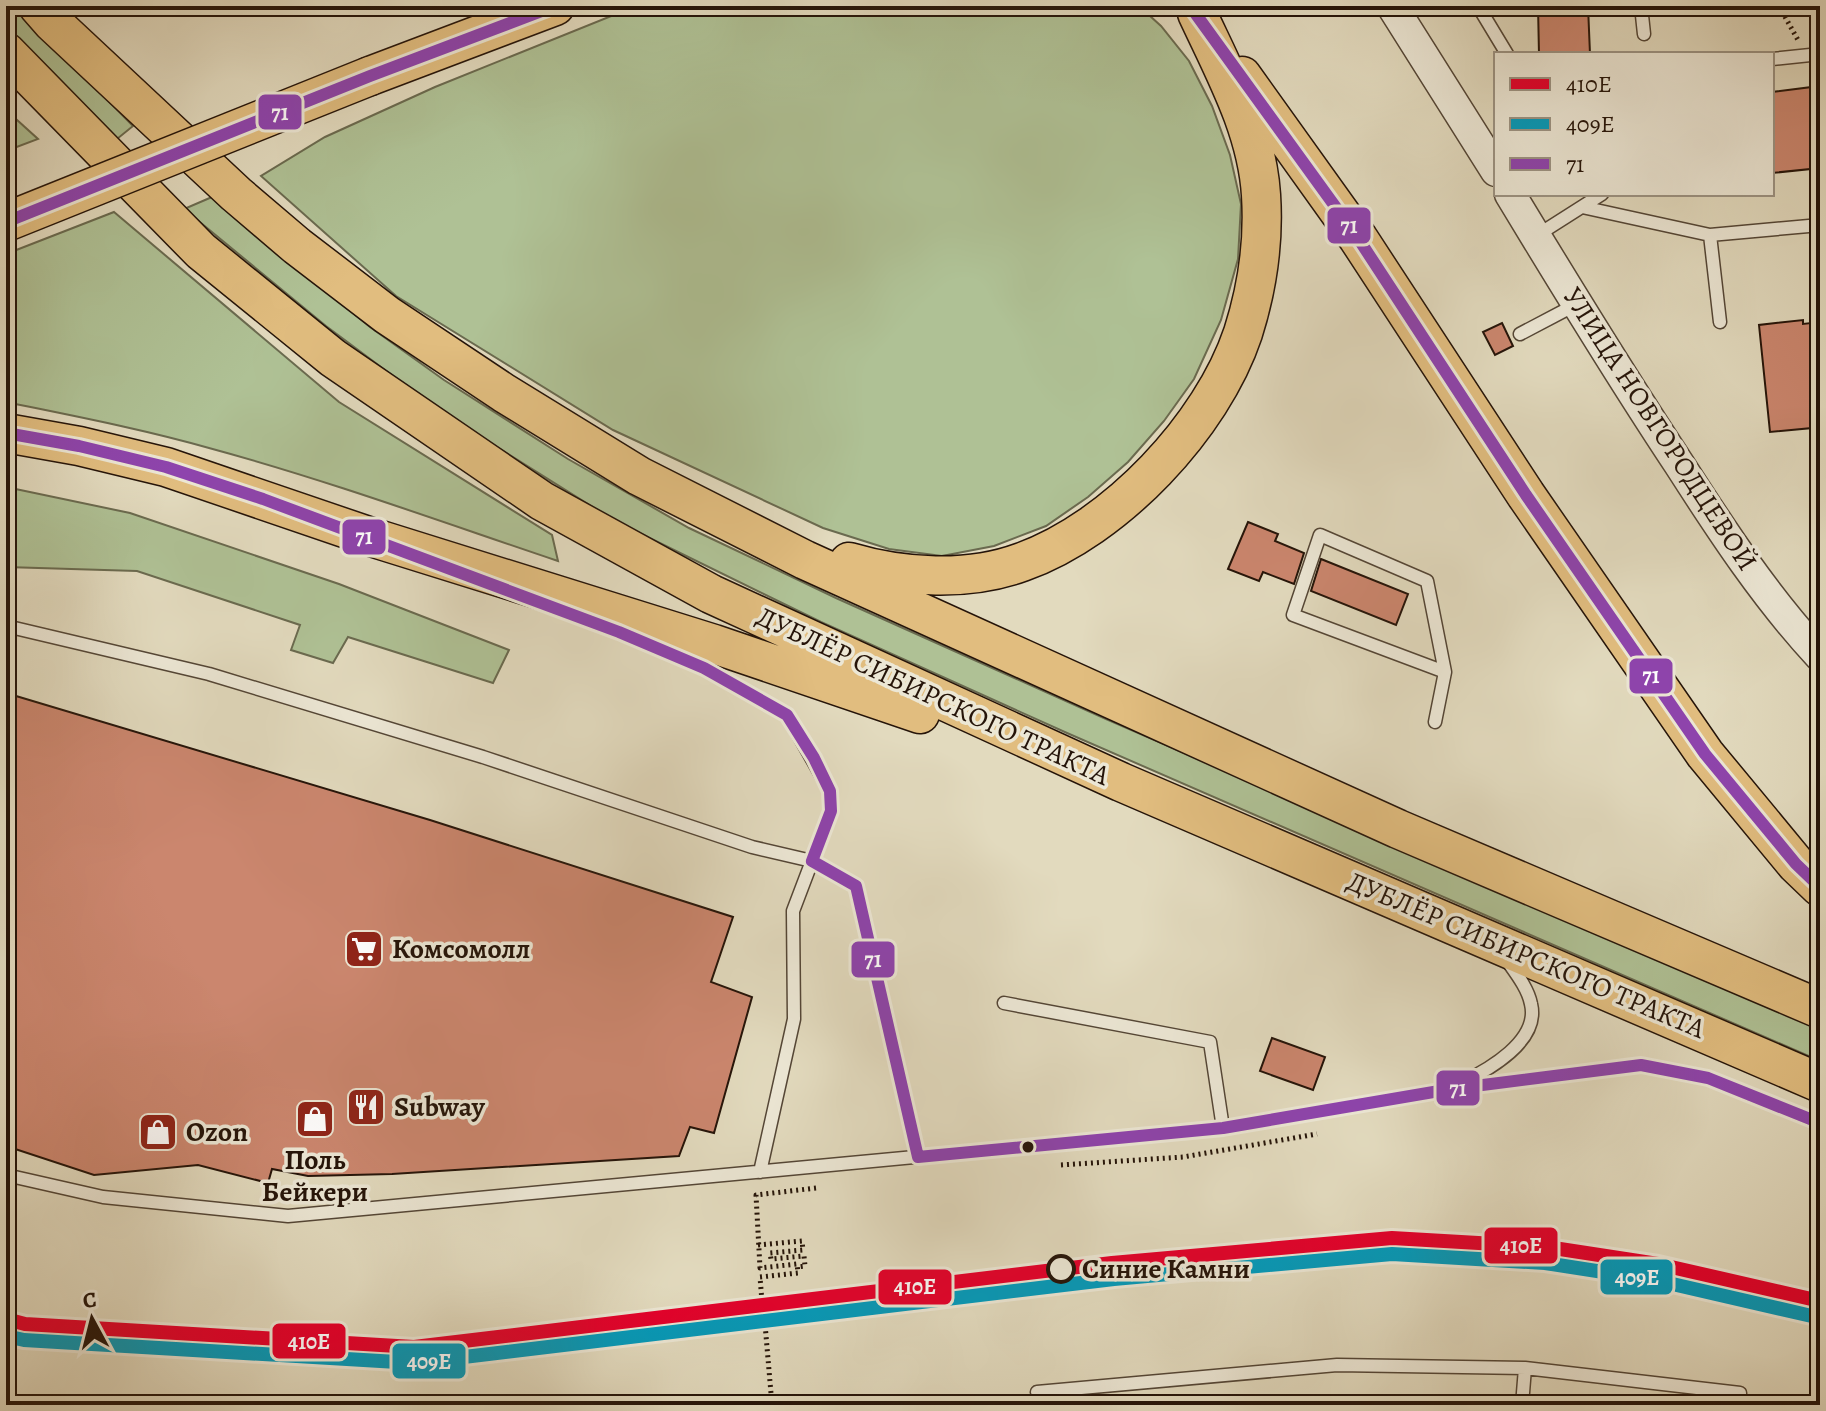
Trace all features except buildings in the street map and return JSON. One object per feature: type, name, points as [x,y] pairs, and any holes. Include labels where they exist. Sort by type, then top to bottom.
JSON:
[{"type":"main road","points":[[6,222],[370,76],[555,6]]},
{"type":"main road","points":[[504,393],[848,562],[877,570],[930,575],[985,571],[1019,563],[1076,537],[1150,477],[1185,435],[1222,380],[1243,334],[1257,276],[1262,230],[1257,166],[1238,103],[1194,10]]},
{"type":"main road","points":[[1194,10],[1358,238],[1526,495],[1705,754],[1796,864],[1820,887]]},
{"type":"main road","points":[[45,14],[236,194],[297,246],[387,315],[504,393],[639,476],[805,560],[1398,829],[1820,1009]]},
{"type":"main road","name":"ДУБЛЁР СИБИРСКОГО ТРАКТА","points":[[6,52],[201,251],[333,358],[542,501],[711,594],[1121,782],[1820,1083]]},
{"type":"main road","points":[[6,433],[79,446],[166,467],[371,537],[714,644],[1121,782]]},
{"type":"street","points":[[1392,6],[1494,168]]},
{"type":"street","name":"УЛИЦА НОВГОРОДЦЕВОЙ","points":[[1511,196],[1726,537],[1793,627],[1820,656]]},
{"type":"lane","points":[[1478,6],[1506,52]]},
{"type":"lane","points":[[1641,6],[1644,34]]},
{"type":"lane","points":[[1774,59],[1814,55]]},
{"type":"lane","points":[[1536,236],[1599,196]]},
{"type":"lane","points":[[1582,207],[1710,235],[1820,225]]},
{"type":"lane","points":[[1710,235],[1720,322]]},
{"type":"lane","points":[[1520,334],[1577,304]]},
{"type":"lane","points":[[1435,722],[1445,672],[1427,581],[1320,535],[1293,615],[1445,672]]},
{"type":"lane","points":[[371,537],[704,668],[787,715],[830,791],[831,811],[793,911],[794,1019],[760,1172]]},
{"type":"lane","points":[[6,626],[209,674],[483,757],[752,847],[812,861],[856,886],[918,1157]]},
{"type":"lane","points":[[1451,1089],[1502,1059],[1527,1032],[1532,1020],[1531,1003],[1515,972],[1489,939]]},
{"type":"lane","points":[[1004,1003],[1210,1042],[1223,1128]]},
{"type":"lane","points":[[6,1175],[103,1197],[288,1216],[1223,1128],[1451,1089],[1641,1065],[1708,1078],[1820,1123]]},
{"type":"lane","points":[[1037,1392],[1337,1365],[1525,1368],[1740,1393]]},
{"type":"lane","points":[[1522,1405],[1525,1368]]},
{"type":"path","points":[[1779,6],[1814,55]]},
{"type":"path","points":[[758,1245],[802,1241],[803,1250],[770,1253],[771,1259],[804,1256],[805,1266],[760,1268],[758,1245],[756,1195],[829,1187]]},
{"type":"path","points":[[772,1401],[765,1324],[733,1328],[732,1318],[763,1314],[760,1277],[798,1273],[798,1267]]},
{"type":"green space","points":[[6,6],[16,6],[133,126],[117,139],[6,27]]},
{"type":"green space","points":[[636,6],[1139,6],[1161,26],[1189,61],[1212,106],[1230,155],[1241,204],[1238,259],[1221,320],[1194,379],[1164,421],[1128,462],[1088,497],[1046,526],[994,546],[942,556],[889,549],[823,528],[613,430],[396,296],[261,176],[325,137],[435,87]]},
{"type":"green space","points":[[6,110],[38,139],[6,151]]},
{"type":"green space","points":[[212,197],[370,327],[444,380],[568,459],[689,528],[836,598],[1106,719],[1820,1029],[1820,1061],[1067,733],[821,622],[615,521],[444,414],[326,326],[184,209]]},
{"type":"green space","points":[[114,212],[339,402],[552,535],[558,561],[253,460],[108,423],[6,402],[6,254]]},
{"type":"green space","points":[[6,487],[130,513],[339,584],[509,650],[493,683],[348,637],[333,663],[291,650],[300,625],[137,571],[6,567]]},
{"type":"transit line","name":"71","points":[[6,222],[370,76],[555,6]]},
{"type":"transit line","name":"71","points":[[1190,6],[1358,238],[1526,495],[1705,754],[1796,864],[1820,887]]},
{"type":"transit line","name":"71","points":[[6,433],[79,446],[166,467],[263,499],[619,632],[704,668],[787,715],[830,791],[831,811],[812,861],[856,886],[918,1157],[1223,1128],[1451,1089],[1641,1065],[1708,1078],[1820,1123]]},
{"type":"transit line","name":"410E","points":[[6,1319],[25,1324],[414,1347],[1112,1263],[1392,1238],[1547,1247],[1658,1264],[1820,1301]]},
{"type":"transit line","name":"409E","points":[[6,1336],[24,1340],[414,1363],[1114,1279],[1392,1254],[1545,1263],[1655,1280],[1816,1317]]},
{"type":"place","name":"Комсомолл","points":[[364,949]]},
{"type":"place","name":"Subway","points":[[366,1107]]},
{"type":"place","name":"Поль Бейкери","points":[[315,1119]]},
{"type":"place","name":"Ozon","points":[[158,1132]]},
{"type":"place","name":"Синие Камни","points":[[1061,1269]]}]
